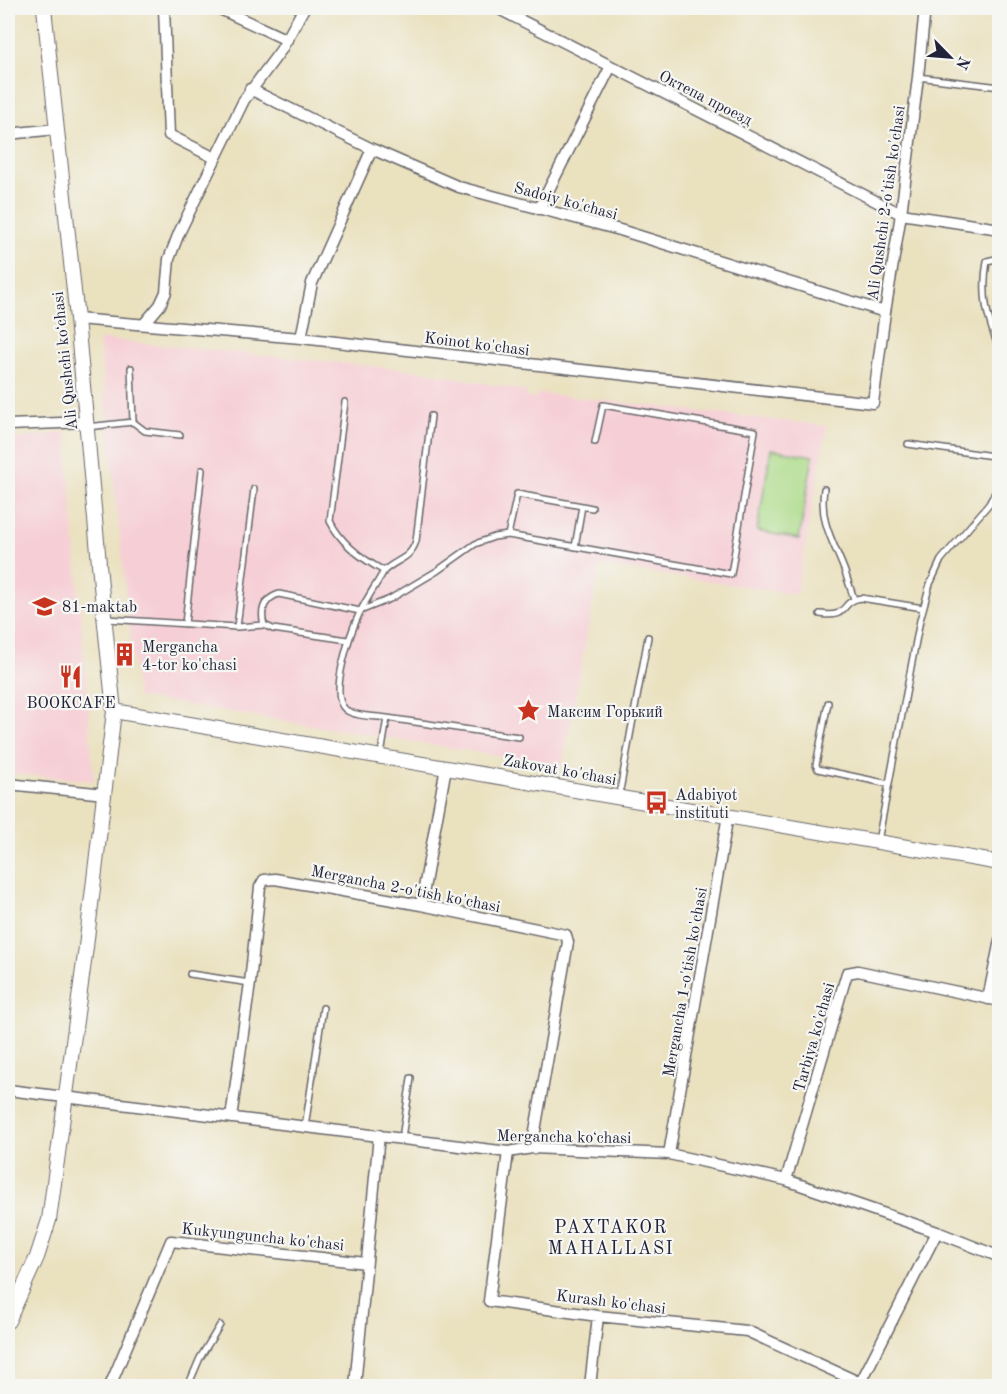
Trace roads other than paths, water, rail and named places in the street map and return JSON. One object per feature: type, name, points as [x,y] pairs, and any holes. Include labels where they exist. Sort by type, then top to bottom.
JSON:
[{"type":"main road","name":"Ali Qushchi koʻchasi","points":[[44,8],[77,319],[114,711]]},
{"type":"main road","name":"Zakovat ko'chasi","points":[[114,711],[999,862]]},
{"type":"main road","points":[[8,1321],[37,1257],[49,1220],[114,711]]},
{"type":"street","points":[[164,8],[169,135],[215,158]]},
{"type":"street","points":[[218,8],[287,40]]},
{"type":"street","points":[[144,324],[160,306],[166,292],[169,259],[175,242],[215,158],[250,89],[287,40],[304,8]]},
{"type":"street","name":"Октепа проезд","points":[[497,8],[901,214],[999,229]]},
{"type":"street","name":"Ali Qushchi 2-o'tish ko'chasi","points":[[873,403],[901,214],[925,8]]},
{"type":"street","points":[[539,209],[611,66]]},
{"type":"street","name":"Sadoiy ko'chasi","points":[[250,89],[372,149],[459,187],[620,230],[885,312]]},
{"type":"street","points":[[8,134],[56,129]]},
{"type":"street","points":[[301,338],[312,283],[372,149]]},
{"type":"street","name":"Koinot ko'chasi","points":[[77,319],[301,338],[873,403]]},
{"type":"street","points":[[8,425],[87,424]]},
{"type":"street","points":[[421,905],[446,767]]},
{"type":"street","points":[[8,784],[105,794]]},
{"type":"street","name":"Mergancha 1-o'tish ko'chasi","points":[[669,1154],[728,815]]},
{"type":"street","name":"Mergancha 2-o'tish ko'chasi","points":[[231,1118],[250,983],[260,887],[264,880],[275,879],[566,934],[568,942],[532,1148]]},
{"type":"street","points":[[988,999],[999,940]]},
{"type":"street","name":"Tarbiya ko'chasi","points":[[786,1180],[847,973],[858,971],[999,1001]]},
{"type":"street","name":"Mergancha koʻchasi","points":[[8,1090],[508,1152],[532,1148],[669,1154],[786,1180],[937,1232],[999,1257]]},
{"type":"street","points":[[356,1386],[379,1135]]},
{"type":"street","name":"Kurash ko'chasi","points":[[508,1152],[489,1301],[598,1316],[747,1331],[862,1385]]},
{"type":"street","points":[[862,1385],[937,1232]]},
{"type":"street","name":"Kukyunguncha ko'chasi","points":[[110,1386],[171,1241],[366,1263]]},
{"type":"street","points":[[590,1386],[598,1316]]},
{"type":"lane","points":[[918,77],[999,87]]},
{"type":"lane","points":[[999,258],[987,261],[983,283],[985,308],[999,351]]},
{"type":"lane","points":[[131,368],[133,422]]},
{"type":"lane","points":[[345,402],[330,521],[345,543],[365,561],[384,571]]},
{"type":"lane","points":[[264,625],[262,615],[264,604],[269,597],[279,594],[360,611],[390,599],[437,571],[475,544],[508,535],[731,574],[755,431],[603,405],[595,442]]},
{"type":"lane","points":[[431,416],[416,541],[408,556],[384,571],[360,611],[348,640],[340,678],[339,701],[344,709],[353,713],[519,737]]},
{"type":"lane","points":[[87,424],[133,422],[145,431],[180,435]]},
{"type":"lane","points":[[908,444],[999,457]]},
{"type":"lane","points":[[878,841],[923,608],[930,584],[940,560],[992,499],[996,492],[999,464]]},
{"type":"lane","points":[[185,624],[202,470]]},
{"type":"lane","points":[[237,627],[255,489]]},
{"type":"lane","points":[[824,489],[822,505],[830,540],[854,599]]},
{"type":"lane","points":[[508,535],[517,494],[592,508]]},
{"type":"lane","points":[[992,499],[999,501]]},
{"type":"lane","points":[[575,547],[582,506]]},
{"type":"lane","points":[[819,614],[833,616],[839,614],[854,599],[861,598],[923,608]]},
{"type":"lane","points":[[105,619],[237,627],[264,625],[273,629],[348,640]]},
{"type":"lane","points":[[619,796],[648,637]]},
{"type":"lane","points":[[828,703],[816,765],[818,769],[889,784]]},
{"type":"lane","points":[[381,756],[387,718]]},
{"type":"lane","points":[[190,974],[250,983]]},
{"type":"lane","points":[[305,1127],[323,1008]]},
{"type":"lane","points":[[402,1138],[411,1078]]},
{"type":"lane","points":[[188,1386],[200,1358],[220,1325]]},
{"type":"place","name":"81-maktab","points":[[44,606]]},
{"type":"place","name":"Mergancha 4-tor ko'chasi","points":[[124,655]]},
{"type":"place","name":"BOOKCAFE","points":[[71,677]]},
{"type":"place","name":"Максим Горький","points":[[529,711]]},
{"type":"place","name":"Adabiyot instituti","points":[[657,803]]},
{"type":"district","name":"PAXTAKOR MAHALLASI","points":[[611,1237]]}]
